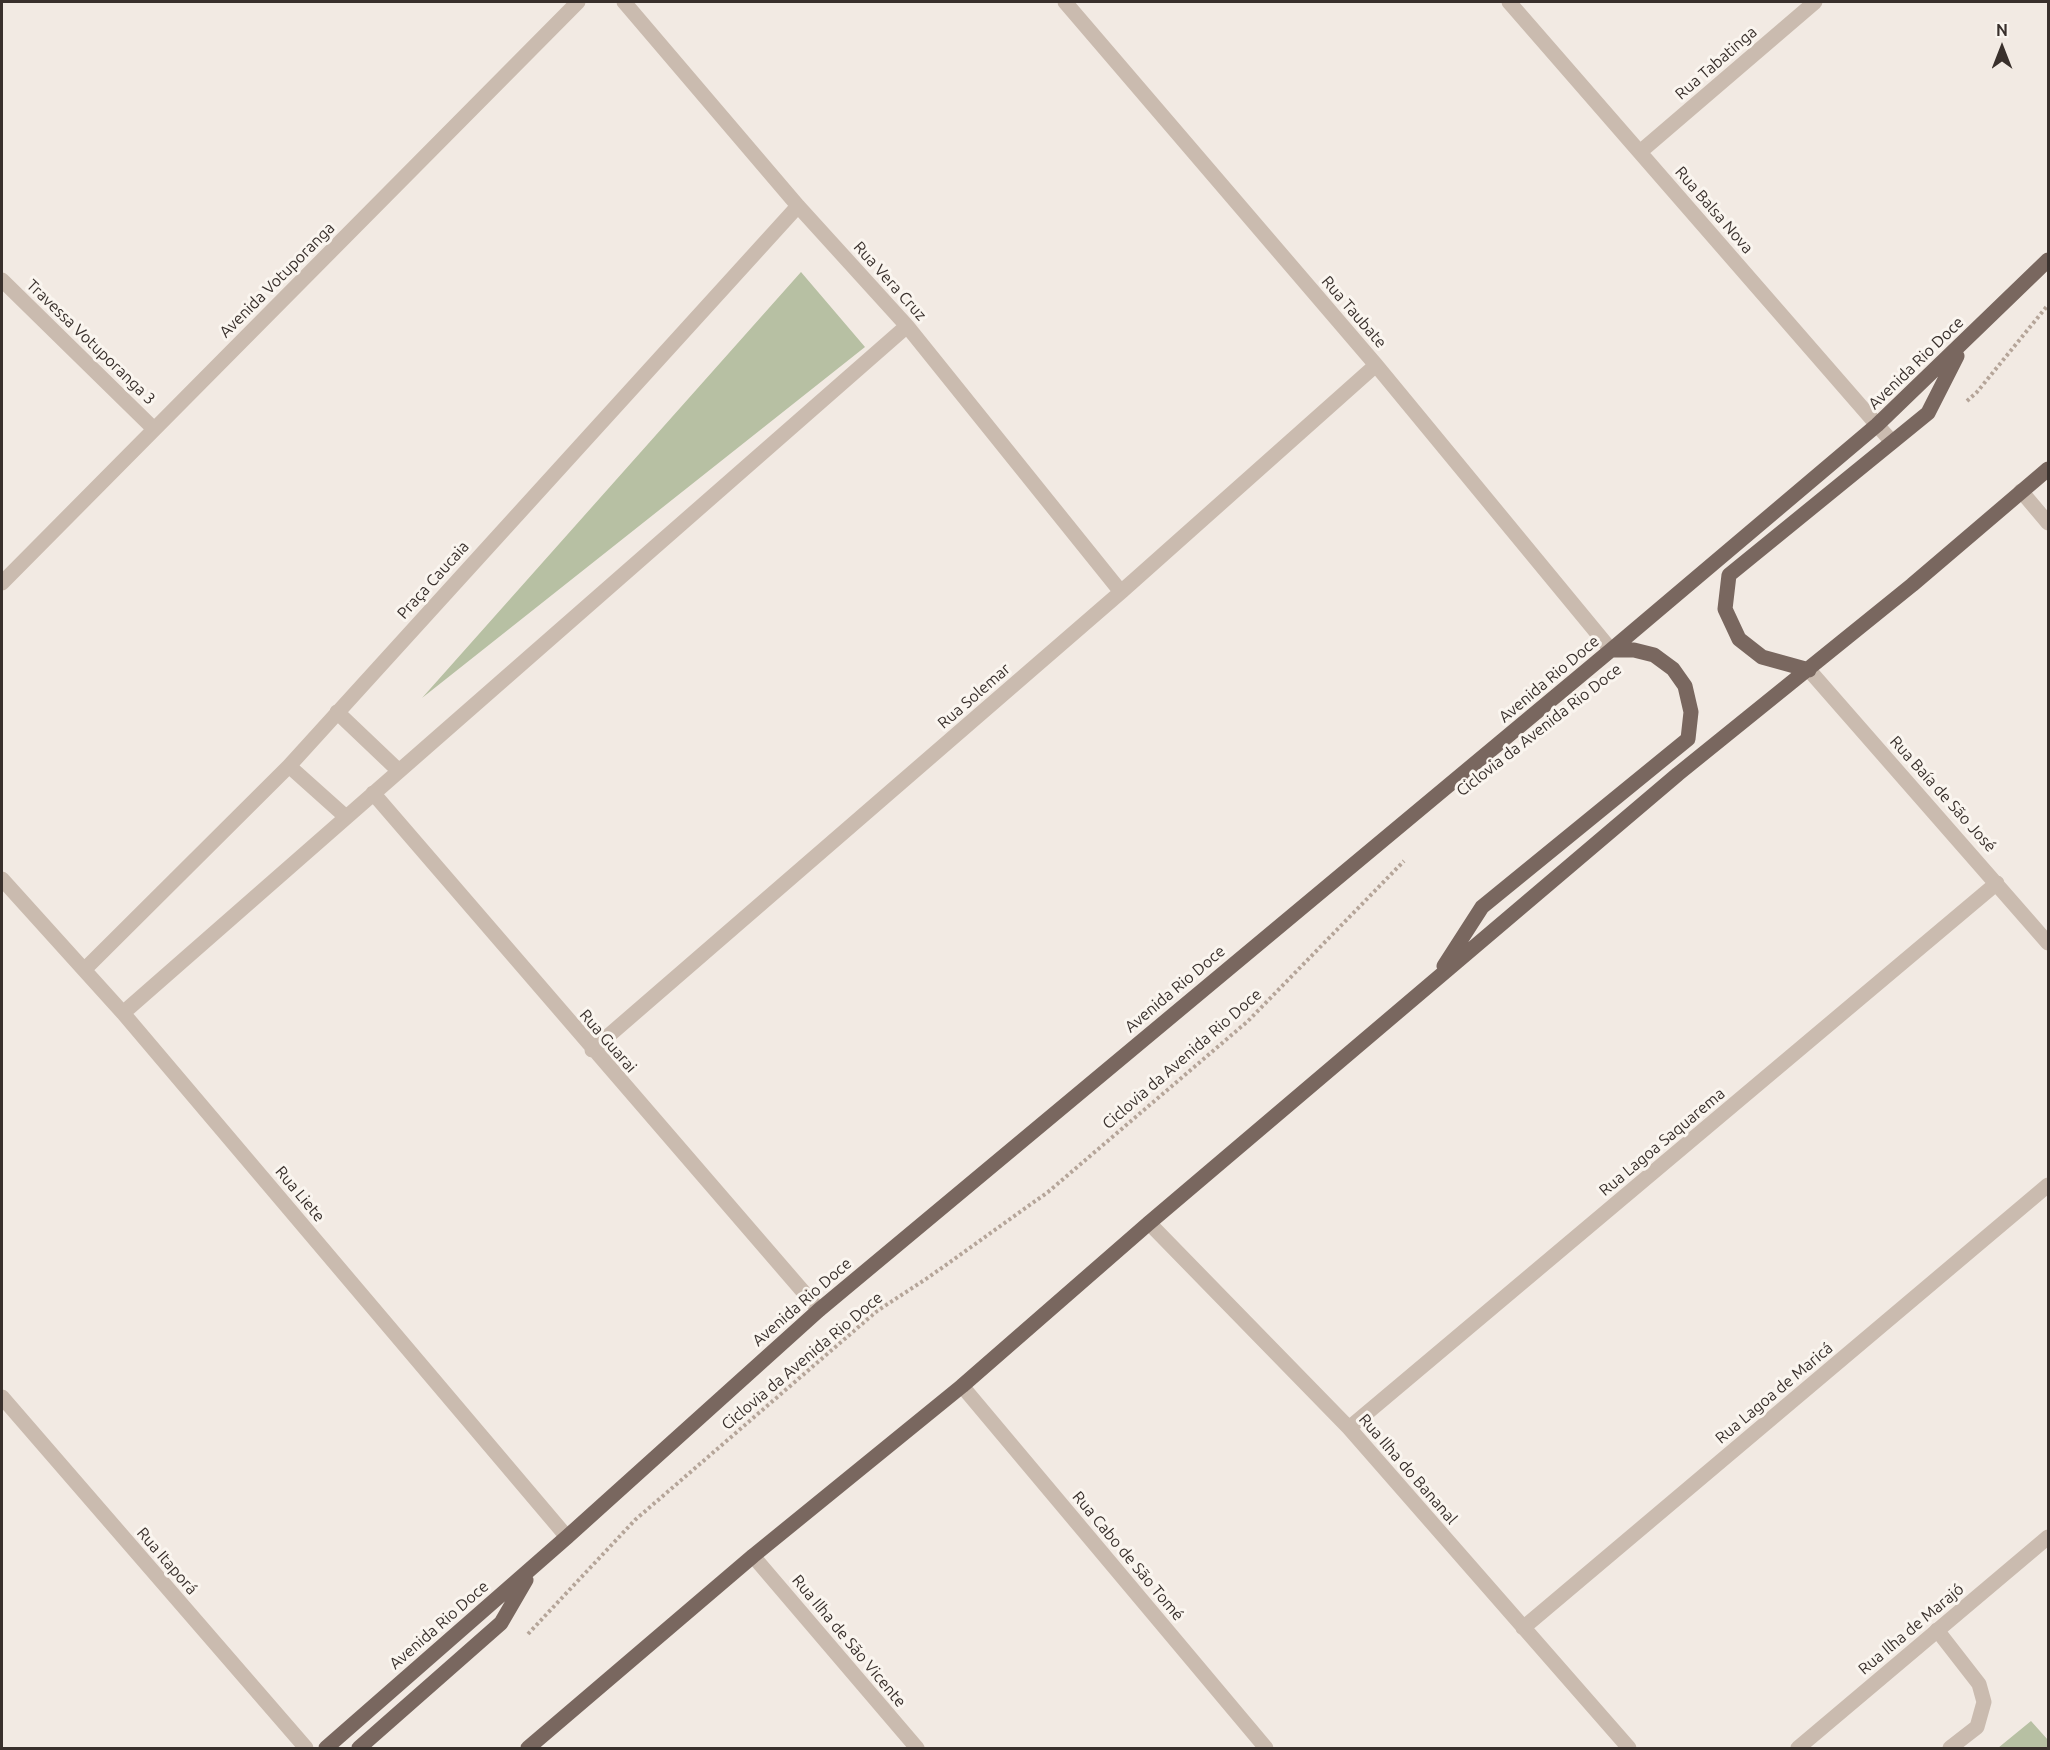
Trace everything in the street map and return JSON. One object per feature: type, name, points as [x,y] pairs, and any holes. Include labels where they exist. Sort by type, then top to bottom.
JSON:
[{"type":"main road","name":"Avenida Rio Doce","points":[[326,1749],[534,1567],[819,1310],[1877,426],[2049,260]]},
{"type":"main road","points":[[1809,670],[1762,657],[1739,639],[1725,609],[1729,575],[1928,413],[1962,345]]},
{"type":"main road","points":[[528,1749],[753,1556],[962,1386],[1149,1223],[1678,774],[1809,670],[2049,469]]},
{"type":"main road","points":[[1434,981],[1482,908],[1688,739],[1691,712],[1685,686],[1673,669],[1654,655],[1634,650],[1611,650]]},
{"type":"main road","points":[[358,1749],[501,1623],[534,1567]]},
{"type":"street","name":"Avenida Votuporanga","points":[[2,583],[578,2]]},
{"type":"street","name":"Rua Vera Cruz","points":[[624,2],[798,206],[907,326],[1120,592]]},
{"type":"street","name":"Rua Taubate","points":[[1065,2],[1376,365],[1611,650]]},
{"type":"street","name":"Rua Balsa Nova","points":[[1509,2],[1892,442]]},
{"type":"street","name":"Rua Tabatinga","points":[[1640,152],[1815,2]]},
{"type":"street","name":"Praça Caucaia","points":[[85,969],[289,766],[798,206]]},
{"type":"street","name":"Travessa Votuporanga 3","points":[[2,280],[154,429]]},
{"type":"street","points":[[123,1013],[907,326]]},
{"type":"street","name":"Rua Solemar","points":[[592,1050],[1120,592],[1376,365]]},
{"type":"street","points":[[2022,490],[2049,523]]},
{"type":"street","name":"Rua Baía de São José","points":[[1809,670],[2049,943]]},
{"type":"street","points":[[338,712],[399,771]]},
{"type":"street","points":[[289,766],[346,817]]},
{"type":"street","name":"Rua Guarai","points":[[373,794],[819,1310]]},
{"type":"street","name":"Rua Liete","points":[[2,879],[123,1013],[567,1537]]},
{"type":"street","name":"Rua Lagoa Saquarema","points":[[1350,1428],[1997,883]]},
{"type":"street","name":"Rua Lagoa de Maricá","points":[[1523,1628],[2049,1185]]},
{"type":"street","name":"Rua Ilha do Bananal","points":[[1149,1223],[1350,1428],[1629,1749]]},
{"type":"street","name":"Rua Cabo de São Tomé","points":[[962,1386],[1266,1749]]},
{"type":"street","name":"Rua Itaporá","points":[[2,1397],[306,1749]]},
{"type":"street","name":"Rua Ilha de Marajó","points":[[1798,1749],[2049,1538]]},
{"type":"street","name":"Rua Ilha de São Vicente","points":[[753,1556],[917,1749]]},
{"type":"street","points":[[1937,1630],[1979,1684],[1984,1702],[1977,1727],[1950,1749]]},
{"type":"path","points":[[1959,407],[1977,392],[2049,305]]},
{"type":"path","name":"Ciclovia da Avenida Rio Doce","points":[[525,1637],[635,1520],[877,1311],[1048,1192],[1248,1021],[1406,859]]},
{"type":"green space","points":[[801,272],[865,347],[422,698]]},
{"type":"green space","points":[[2031,1721],[2048,1740],[2048,1748],[1998,1748]]}]
